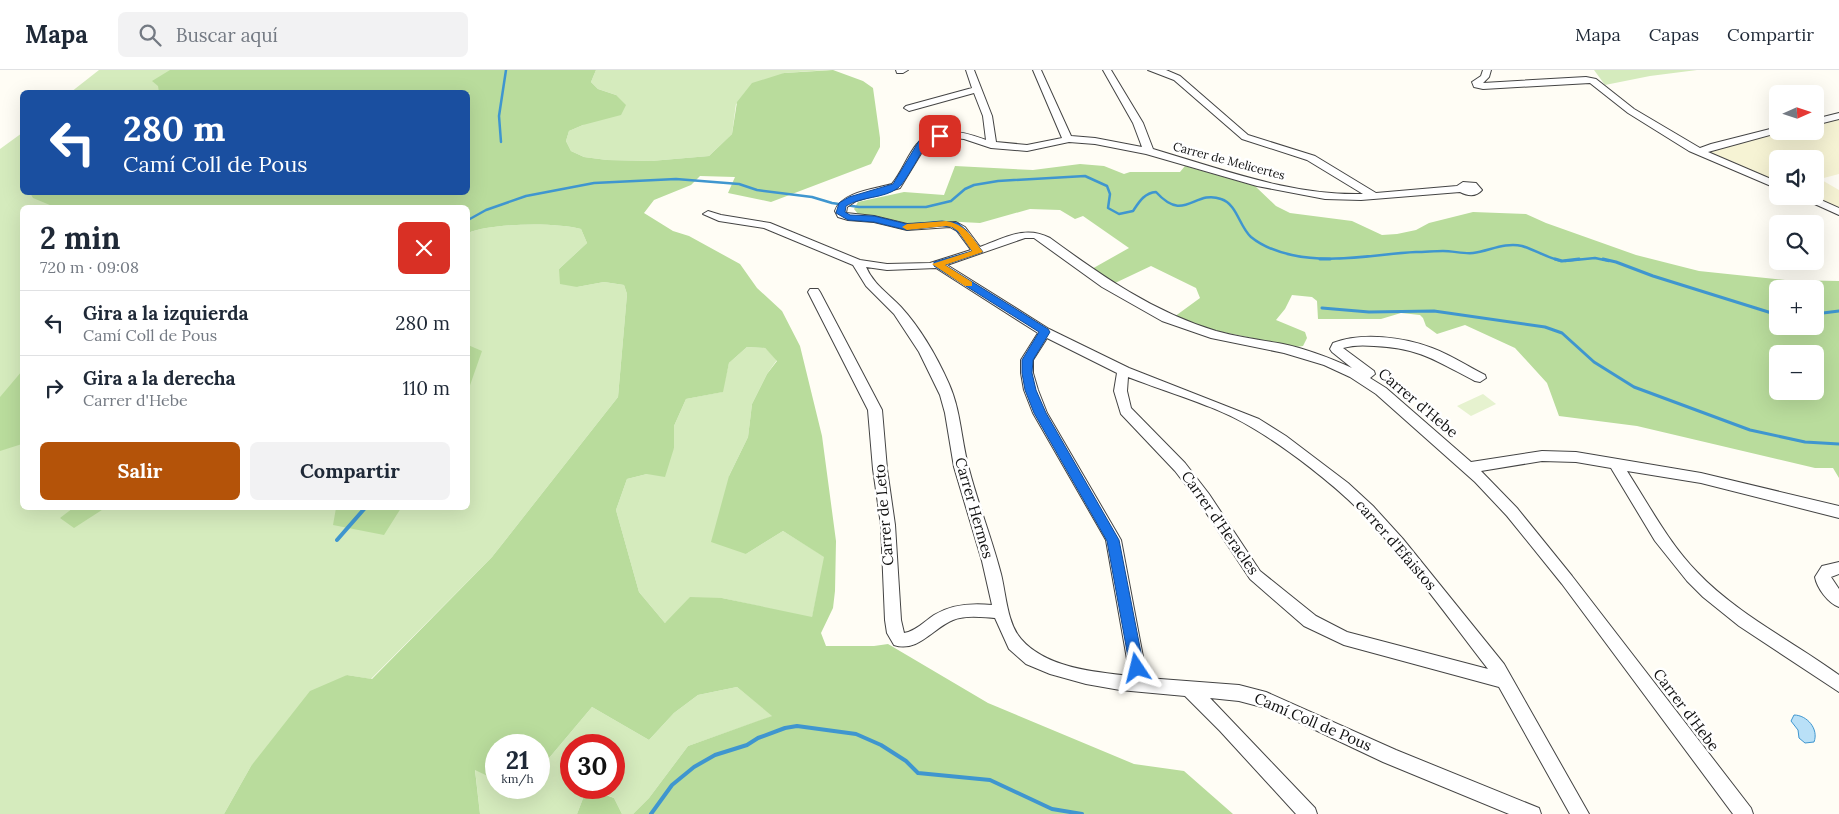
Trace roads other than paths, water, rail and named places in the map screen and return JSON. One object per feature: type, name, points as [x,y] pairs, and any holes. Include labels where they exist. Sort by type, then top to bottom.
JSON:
[{"type":"street","points":[[970,70],[986,117],[991,135],[991,145],[965,136],[944,135],[928,138],[920,147],[896,186],[852,199],[843,204],[840,209],[842,215],[848,217],[874,219],[907,227],[952,224],[961,229],[978,252]]},
{"type":"street","points":[[1037,70],[1067,139]]},
{"type":"street","points":[[1107,70],[1138,125],[1148,146],[1148,151]]},
{"type":"street","points":[[1152,70],[1168,74],[1182,81],[1245,137],[1310,158],[1373,195]]},
{"type":"street","points":[[1487,70],[1485,78],[1477,82],[1477,85],[1591,81],[1631,111],[1700,152],[1769,182]]},
{"type":"street","points":[[909,108],[976,90]]},
{"type":"street","points":[[1824,120],[1839,116]]},
{"type":"street","points":[[1700,152],[1714,146],[1769,132]]},
{"type":"street","name":"Carrer de Melicertes","points":[[991,145],[1027,148],[1067,139],[1095,141],[1148,151],[1242,179],[1288,190],[1334,196],[1462,189]]},
{"type":"street","points":[[1823,205],[1839,212]]},
{"type":"street","points":[[708,214],[719,218],[766,225],[858,263],[897,268],[937,264],[1045,332],[1027,360],[1027,373],[1031,390],[1040,413],[1113,540],[1140,684]]},
{"type":"street","name":"Carrer d'Hebe","points":[[937,264],[978,252],[1024,235],[1039,236],[1101,281],[1166,318],[1215,335],[1286,349],[1328,362],[1355,374],[1381,391],[1469,468],[1512,512],[1567,580],[1744,814]]},
{"type":"street","name":"Carrer Hermes","points":[[858,263],[863,275],[902,317],[934,367],[947,395],[954,417],[961,469],[993,572],[1002,612],[1012,638],[1021,651],[1030,657],[1072,674],[1140,684]]},
{"type":"street","name":"Carrer de Leto","points":[[814,292],[875,410],[880,469],[888,525],[893,620],[897,638],[908,640],[942,618],[958,612],[1002,612]]},
{"type":"street","name":"carrer d'Efaistos","points":[[1045,332],[1124,371],[1243,416],[1281,439],[1343,486],[1398,543],[1505,681],[1580,814]]},
{"type":"street","points":[[1381,391],[1370,375],[1336,349],[1337,346],[1343,343],[1362,342],[1420,348],[1480,378]]},
{"type":"street","name":"Carrer d'Heracles","points":[[1124,371],[1120,384],[1122,402],[1126,411],[1180,467],[1204,498],[1255,575],[1289,605],[1320,627],[1344,638],[1505,681]]},
{"type":"street","points":[[1469,468],[1551,456],[1576,456],[1701,478],[1839,512]]},
{"type":"street","points":[[1615,463],[1675,557],[1692,578],[1752,626],[1839,684]]},
{"type":"street","points":[[1839,568],[1827,570],[1823,577],[1824,583],[1839,600]]},
{"type":"street","name":"Camí Coll de Pous","points":[[1140,684],[1236,692],[1266,699],[1394,757],[1532,814]]},
{"type":"street","points":[[1188,688],[1226,725],[1308,814]]},
{"type":"water","points":[[1794,715],[1803,717],[1811,724],[1815,732],[1814,742],[1805,743],[1799,738],[1798,730],[1791,721]]},
{"type":"waterway","points":[[501,142],[499,116],[506,70]]},
{"type":"waterway","points":[[470,219],[486,210],[526,196],[594,183],[676,179],[739,184],[757,190],[812,197],[832,203],[859,207],[926,207],[951,201],[965,189],[974,185],[998,181],[1085,176],[1107,186],[1110,194],[1108,208],[1119,214],[1133,211],[1145,196],[1156,192],[1166,201],[1182,206],[1212,197],[1221,199],[1231,206],[1247,232],[1260,243],[1292,255],[1323,259]]},
{"type":"waterway","points":[[1323,259],[1436,251],[1470,253],[1516,245],[1561,261]]},
{"type":"waterway","points":[[1565,261],[1595,258],[1609,261]]},
{"type":"waterway","points":[[1555,259],[1562,261],[1579,259]]},
{"type":"waterway","points":[[1603,259],[1769,312]]},
{"type":"waterway","points":[[1322,308],[1369,312],[1434,311],[1545,327],[1562,333],[1594,362],[1634,387],[1750,430],[1805,442],[1839,444]]},
{"type":"waterway","points":[[1824,313],[1839,311]]},
{"type":"waterway","points":[[337,540],[363,510]]},
{"type":"waterway","points":[[651,814],[672,785],[694,767],[715,755],[747,745],[758,738],[785,728],[797,726],[856,734],[881,745],[906,761],[918,773],[990,780],[1052,809],[1082,814]]}]
